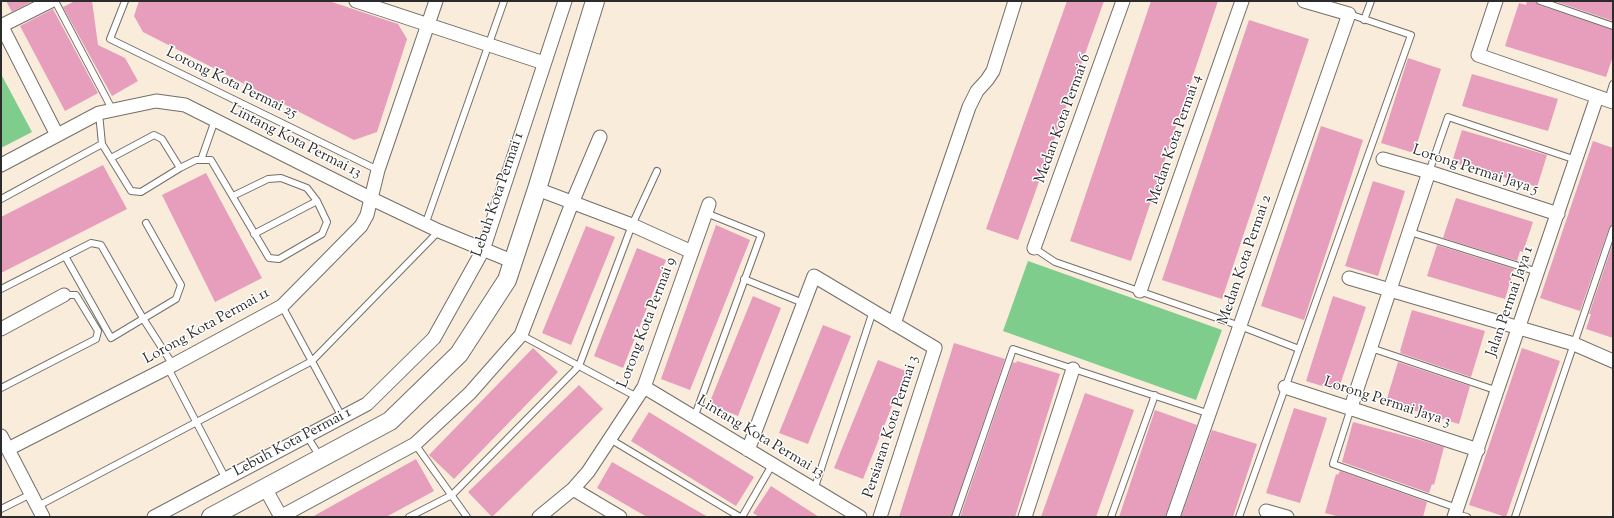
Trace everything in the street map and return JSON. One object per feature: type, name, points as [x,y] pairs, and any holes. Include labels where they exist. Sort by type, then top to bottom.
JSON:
[{"type":"street","points":[[50,1],[1,26],[57,135]]},
{"type":"street","name":"Lorong Kota Permai 11","points":[[8,450],[171,366],[282,306],[361,226],[372,199],[378,170],[436,1]]},
{"type":"street","name":"Lebuh Kota Permai 1","points":[[154,517],[367,404],[434,338],[483,250],[565,1]]},
{"type":"street","name":"Lebuh Kota Permai 1","points":[[211,517],[390,421],[459,354],[507,280],[514,262],[595,1]]},
{"type":"street","points":[[748,450],[814,276],[894,324],[924,242],[969,107],[976,91],[987,80],[993,70],[1015,1]]},
{"type":"street","name":"Medan Kota Permai 6","points":[[1034,248],[1123,1]]},
{"type":"street","name":"Medan Kota Permai 4","points":[[1140,291],[1242,1]]},
{"type":"street","points":[[1304,1],[1349,14]]},
{"type":"street","points":[[1496,1],[1478,56],[1606,100]]},
{"type":"street","points":[[360,2],[544,63]]},
{"type":"street","name":"Medan Kota Permai 2","points":[[1173,517],[1349,14]]},
{"type":"street","name":"Jalan Permai Jaya 1","points":[[1459,514],[1478,450],[1576,160],[1606,100]]},
{"type":"street","name":"Lintang Kota Permai 13","points":[[1,165],[99,113],[112,109],[156,101],[185,105],[216,119],[425,225],[514,262]]},
{"type":"street","points":[[265,488],[280,517],[415,444],[470,393],[521,335],[572,203],[600,137]]},
{"type":"street","name":"Lorong Permai Jaya 5","points":[[1383,158],[1558,214]]},
{"type":"street","points":[[1351,407],[1429,172]]},
{"type":"street","points":[[537,189],[632,225],[692,252]]},
{"type":"street","name":"Lorong Kota Permai 9","points":[[539,517],[573,489],[588,472],[640,392],[708,208]]},
{"type":"street","points":[[1349,278],[1574,344],[1613,361]]},
{"type":"street","points":[[1,329],[64,296]]},
{"type":"street","name":"Persiaran Kota Permai 3","points":[[880,517],[935,348],[894,324]]},
{"type":"street","points":[[1025,517],[1073,369]]},
{"type":"street","name":"Lorong Permai Jaya 3","points":[[1286,387],[1351,407],[1478,450]]},
{"type":"street","name":"Lintang Kota Permai 13","points":[[640,392],[694,418],[860,517]]},
{"type":"street","points":[[1,436],[41,512]]},
{"type":"street","points":[[573,489],[620,517]]},
{"type":"street","points":[[1266,510],[1287,517]]},
{"type":"lane","points":[[55,1],[112,109]]},
{"type":"lane","name":"Lorong Kota Permai 25","points":[[125,1],[110,39],[378,170]]},
{"type":"lane","points":[[425,225],[504,1]]},
{"type":"lane","points":[[1364,20],[1371,1]]},
{"type":"lane","points":[[1540,1],[1613,26]]},
{"type":"lane","points":[[1239,517],[1411,35],[1349,14]]},
{"type":"lane","points":[[1606,100],[1613,84]]},
{"type":"lane","points":[[99,113],[102,144],[131,191],[141,192],[196,160],[211,160],[254,234],[270,258],[279,259],[322,234],[327,222],[317,201],[307,188],[281,178],[268,178],[233,196]]},
{"type":"lane","points":[[1429,172],[1448,117],[1576,160]]},
{"type":"lane","points":[[201,160],[216,119]]},
{"type":"lane","points":[[111,158],[154,135],[162,138],[180,168]]},
{"type":"lane","points":[[1,199],[102,144]]},
{"type":"lane","points":[[409,517],[452,495],[579,366],[632,225],[657,171]]},
{"type":"lane","points":[[254,234],[317,201]]},
{"type":"lane","points":[[694,418],[761,236],[708,208]]},
{"type":"lane","points":[[65,256],[110,338],[144,320],[176,299],[181,285],[146,223]]},
{"type":"lane","points":[[1515,517],[1613,229]]},
{"type":"lane","points":[[41,512],[88,481],[312,361],[439,231]]},
{"type":"lane","points":[[1410,232],[1539,273]]},
{"type":"lane","points":[[1,289],[91,243],[102,245],[171,366],[196,422],[226,479]]},
{"type":"lane","points":[[1034,248],[1055,262],[1240,326],[1299,349]]},
{"type":"lane","points":[[744,279],[803,303]]},
{"type":"lane","points":[[1,388],[96,339],[98,331],[76,295],[64,296]]},
{"type":"lane","points":[[282,306],[342,418]]},
{"type":"lane","points":[[814,490],[874,311]]},
{"type":"lane","points":[[521,335],[579,366],[640,392]]},
{"type":"lane","points":[[1371,348],[1498,391]]},
{"type":"lane","points":[[955,517],[1013,349],[1210,414]]},
{"type":"lane","points":[[1111,517],[1154,395]]},
{"type":"lane","points":[[1351,407],[1333,464],[1459,514]]},
{"type":"lane","points":[[307,436],[321,458]]},
{"type":"lane","points":[[610,439],[741,517],[772,465]]},
{"type":"lane","points":[[415,444],[467,517]]},
{"type":"lane","points":[[1,509],[31,494]]},
{"type":"green space","points":[[1,74],[32,132],[1,148]]},
{"type":"green space","points":[[1028,261],[1222,330],[1196,400],[1003,331]]},
{"type":"building","points":[[6,1],[33,1],[12,12]]},
{"type":"building","points":[[75,1],[92,1],[98,45],[125,58],[138,81],[112,96],[63,7]]},
{"type":"building","points":[[139,1],[329,1],[398,24],[407,39],[377,132],[354,140],[143,32],[134,16]]},
{"type":"building","points":[[1067,1],[1104,1],[1018,240],[986,229]]},
{"type":"building","points":[[1151,1],[1218,1],[1131,261],[1070,241]]},
{"type":"building","points":[[1527,1],[1536,1],[1539,5],[1613,30],[1613,56],[1606,77],[1505,46],[1519,3],[1526,5]]},
{"type":"building","points":[[1554,1],[1613,1],[1613,21]]},
{"type":"building","points":[[53,9],[98,93],[65,111],[20,26]]},
{"type":"building","points":[[1249,20],[1309,39],[1222,299],[1162,280]]},
{"type":"building","points":[[1408,58],[1441,69],[1414,153],[1381,143]]},
{"type":"building","points":[[1472,74],[1558,99],[1548,131],[1462,106]]},
{"type":"building","points":[[1321,126],[1363,140],[1304,320],[1261,306]]},
{"type":"building","points":[[1462,130],[1547,155],[1537,187],[1452,162]]},
{"type":"building","points":[[1593,141],[1613,148],[1613,225],[1609,228],[1580,311],[1540,298]]},
{"type":"building","points":[[103,165],[127,209],[1,273],[1,217]]},
{"type":"building","points":[[206,173],[262,278],[215,302],[162,195]]},
{"type":"building","points":[[1373,181],[1405,191],[1378,276],[1345,266]]},
{"type":"building","points":[[1456,198],[1533,222],[1523,252],[1520,251],[1517,261],[1443,238]]},
{"type":"building","points":[[716,225],[750,240],[690,390],[661,379]]},
{"type":"building","points":[[586,226],[615,237],[571,345],[542,333]]},
{"type":"building","points":[[1613,243],[1613,338],[1586,329],[1591,314],[1589,314]]},
{"type":"building","points":[[1437,245],[1514,269],[1505,299],[1427,276]]},
{"type":"building","points":[[637,248],[666,260],[623,368],[594,356]]},
{"type":"building","points":[[753,296],[781,308],[738,416],[709,404]]},
{"type":"building","points":[[1333,296],[1366,307],[1338,391],[1306,381]]},
{"type":"building","points":[[1412,310],[1485,331],[1471,377],[1400,353]]},
{"type":"building","points":[[823,325],[851,336],[808,444],[779,433]]},
{"type":"building","points":[[954,343],[1005,359],[951,517],[899,517]]},
{"type":"building","points":[[533,348],[558,372],[454,479],[429,455]]},
{"type":"building","points":[[1522,348],[1560,361],[1506,517],[1469,505]]},
{"type":"building","points":[[878,360],[906,371],[863,479],[834,468]]},
{"type":"building","points":[[1017,361],[1060,374],[1015,517],[960,517],[1013,362],[1016,363]]},
{"type":"building","points":[[1398,362],[1470,386],[1459,424],[1386,402]]},
{"type":"building","points":[[579,385],[603,409],[492,517],[468,492]]},
{"type":"building","points":[[1085,393],[1134,410],[1096,517],[1041,517]]},
{"type":"building","points":[[1294,408],[1327,418],[1300,503],[1266,493]]},
{"type":"building","points":[[1155,410],[1197,425],[1165,517],[1119,517]]},
{"type":"building","points":[[649,412],[754,477],[736,506],[631,441]]},
{"type":"building","points":[[1353,422],[1444,447],[1434,485],[1432,484],[1429,493],[1342,462]]},
{"type":"building","points":[[1212,430],[1257,444],[1233,517],[1181,517]]},
{"type":"building","points":[[416,459],[434,491],[386,517],[312,517]]},
{"type":"building","points":[[612,462],[708,517],[647,517],[597,488]]},
{"type":"building","points":[[1340,471],[1427,502],[1423,517],[1340,517],[1325,513],[1336,474],[1338,475]]},
{"type":"building","points":[[771,486],[819,517],[759,517],[753,513]]}]
